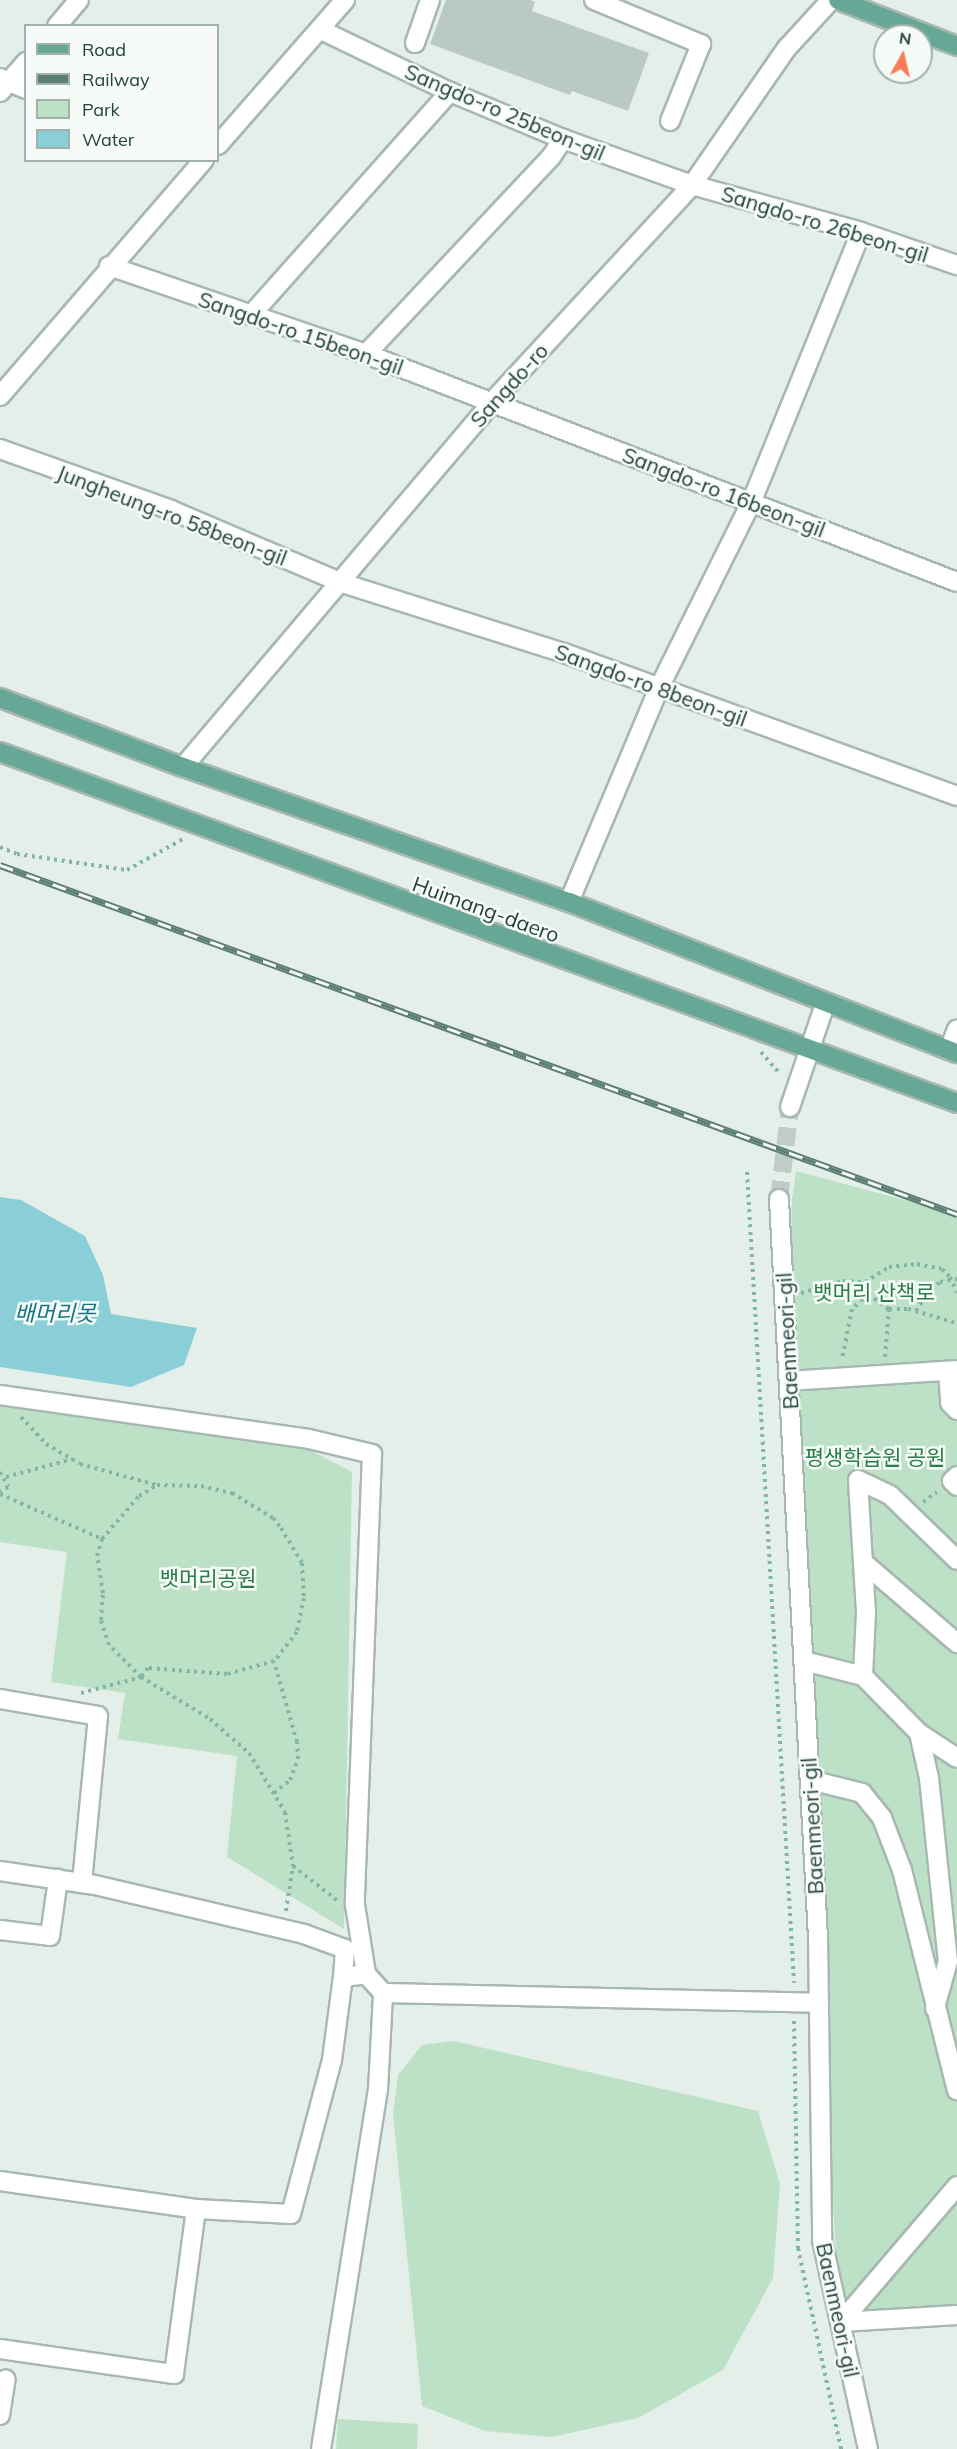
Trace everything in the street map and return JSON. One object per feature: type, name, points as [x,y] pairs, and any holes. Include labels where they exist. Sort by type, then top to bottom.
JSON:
[{"type":"main road","points":[[838,0],[957,46]]},
{"type":"main road","name":"Huimang-daero","points":[[0,698],[183,767],[569,902],[825,1004],[953,1051]]},
{"type":"main road","name":"Huimang-daero","points":[[0,752],[806,1050],[957,1103]]},
{"type":"street","points":[[59,24],[79,0]]},
{"type":"street","points":[[219,144],[345,0]]},
{"type":"street","points":[[416,44],[430,0]]},
{"type":"street","points":[[594,0],[701,44],[670,122]]},
{"type":"street","name":"Sangdo-ro","points":[[183,767],[342,584],[492,402],[692,185],[787,48],[831,0]]},
{"type":"street","name":"Sangdo-ro 25beon-gil","points":[[321,30],[450,92],[562,139],[692,185]]},
{"type":"street","points":[[3,84],[24,64]]},
{"type":"street","points":[[3,84],[24,89]]},
{"type":"street","points":[[251,315],[450,92]]},
{"type":"street","points":[[366,354],[551,157],[562,139]]},
{"type":"street","points":[[0,396],[198,162]]},
{"type":"street","name":"Sangdo-ro 26beon-gil","points":[[692,185],[861,231],[957,265]]},
{"type":"street","points":[[569,902],[659,688],[751,503],[861,231]]},
{"type":"street","name":"Sangdo-ro 15beon-gil","points":[[109,266],[366,354],[492,402]]},
{"type":"street","name":"Sangdo-ro 16beon-gil","points":[[492,402],[957,582]]},
{"type":"street","name":"Jungheung-ro 58beon-gil","points":[[0,449],[171,510],[342,584]]},
{"type":"street","name":"Sangdo-ro 8beon-gil","points":[[342,584],[567,654],[957,796]]},
{"type":"street","points":[[790,1107],[806,1050],[825,1004]]},
{"type":"street","name":"Huimang-daero","points":[[953,1051],[957,1029]]},
{"type":"street","name":"Baenmeori-gil","points":[[779,1199],[810,1780],[819,2004],[822,2240],[868,2449]]},
{"type":"street","points":[[789,1381],[952,1370],[950,1403],[957,1410]]},
{"type":"street","points":[[7,1396],[309,1438],[372,1454],[356,1913],[366,1974],[383,1993],[378,2090],[321,2449]]},
{"type":"street","points":[[863,1676],[866,1612],[858,1480],[890,1495],[957,1560]]},
{"type":"street","points":[[864,1563],[957,1643]]},
{"type":"street","points":[[804,1661],[863,1676],[920,1733],[957,1758]]},
{"type":"street","points":[[0,1699],[98,1716],[82,1883]]},
{"type":"street","points":[[920,1733],[928,1778],[948,1961],[935,2008]]},
{"type":"street","points":[[810,1780],[862,1793],[882,1818],[902,1870],[957,2090]]},
{"type":"street","points":[[0,1871],[82,1883],[283,1930],[345,1949],[332,2060],[291,2214],[196,2209],[0,2181]]},
{"type":"street","points":[[0,1930],[50,1936],[58,1880]]},
{"type":"street","points":[[343,1977],[366,1974]]},
{"type":"street","points":[[383,1993],[819,2004]]},
{"type":"street","points":[[841,2322],[957,2186]]},
{"type":"street","points":[[0,2349],[174,2374],[196,2209]]},
{"type":"street","points":[[841,2322],[957,2315]]},
{"type":"street","points":[[0,2415],[6,2379]]},
{"type":"path","points":[[0,847],[17,854],[127,870],[202,828]]},
{"type":"path","points":[[747,1172],[794,1949]]},
{"type":"path","points":[[784,1297],[843,1281],[866,1282],[890,1267],[916,1264],[942,1269],[954,1279],[957,1293]]},
{"type":"path","points":[[916,1311],[933,1289],[954,1279]]},
{"type":"path","points":[[866,1282],[868,1294],[889,1309],[916,1311],[957,1323]]},
{"type":"path","points":[[840,1377],[852,1309],[868,1294]]},
{"type":"path","points":[[889,1309],[884,1355],[893,1374]]},
{"type":"path","points":[[7,1396],[23,1423],[46,1444],[73,1459],[157,1485],[201,1486],[232,1493],[273,1518],[293,1542],[302,1563],[302,1617],[290,1644],[274,1660],[227,1674],[148,1668],[141,1677],[78,1693],[59,1709]]},
{"type":"path","points":[[6,1477],[73,1459]]},
{"type":"path","points":[[0,1472],[6,1477],[8,1487],[0,1493],[102,1539]]},
{"type":"path","points":[[908,1513],[955,1481]]},
{"type":"path","points":[[157,1485],[139,1496],[102,1539],[97,1556],[103,1593],[101,1620],[109,1645],[141,1677],[210,1719],[249,1754],[274,1793],[285,1812],[293,1866],[283,1930]]},
{"type":"path","points":[[274,1660],[297,1742],[298,1759],[290,1780],[274,1793]]},
{"type":"path","points":[[293,1866],[356,1913]]},
{"type":"green space","name":"평생학습원 공원","points":[[796,1171],[957,1214],[957,2315],[841,2322],[819,2004],[789,1381],[792,1199]]},
{"type":"green space","name":"뱃머리공원","points":[[0,1404],[310,1450],[352,1472],[344,1929],[227,1857],[237,1756],[118,1739],[125,1693],[51,1682],[67,1552],[0,1542]]},
{"type":"green space","points":[[454,2041],[758,2111],[780,2184],[773,2278],[723,2370],[638,2418],[552,2437],[485,2431],[422,2406],[393,2114],[398,2075],[422,2045]]},
{"type":"green space","points":[[338,2419],[418,2424],[417,2449],[336,2449]]},
{"type":"water","name":"배머리못","points":[[0,1197],[21,1200],[85,1236],[103,1275],[111,1314],[197,1328],[184,1365],[131,1387],[0,1367]]},
{"type":"building","points":[[446,0],[531,0],[535,2],[532,11],[649,53],[628,111],[572,91],[570,95],[430,44]]},
{"type":"tunnel","points":[[779,1199],[790,1107]]},
{"type":"railway","points":[[0,865],[957,1214]]},
{"type":"park label","name":"뱃머리 산책로","points":[[874,1292]]}]
